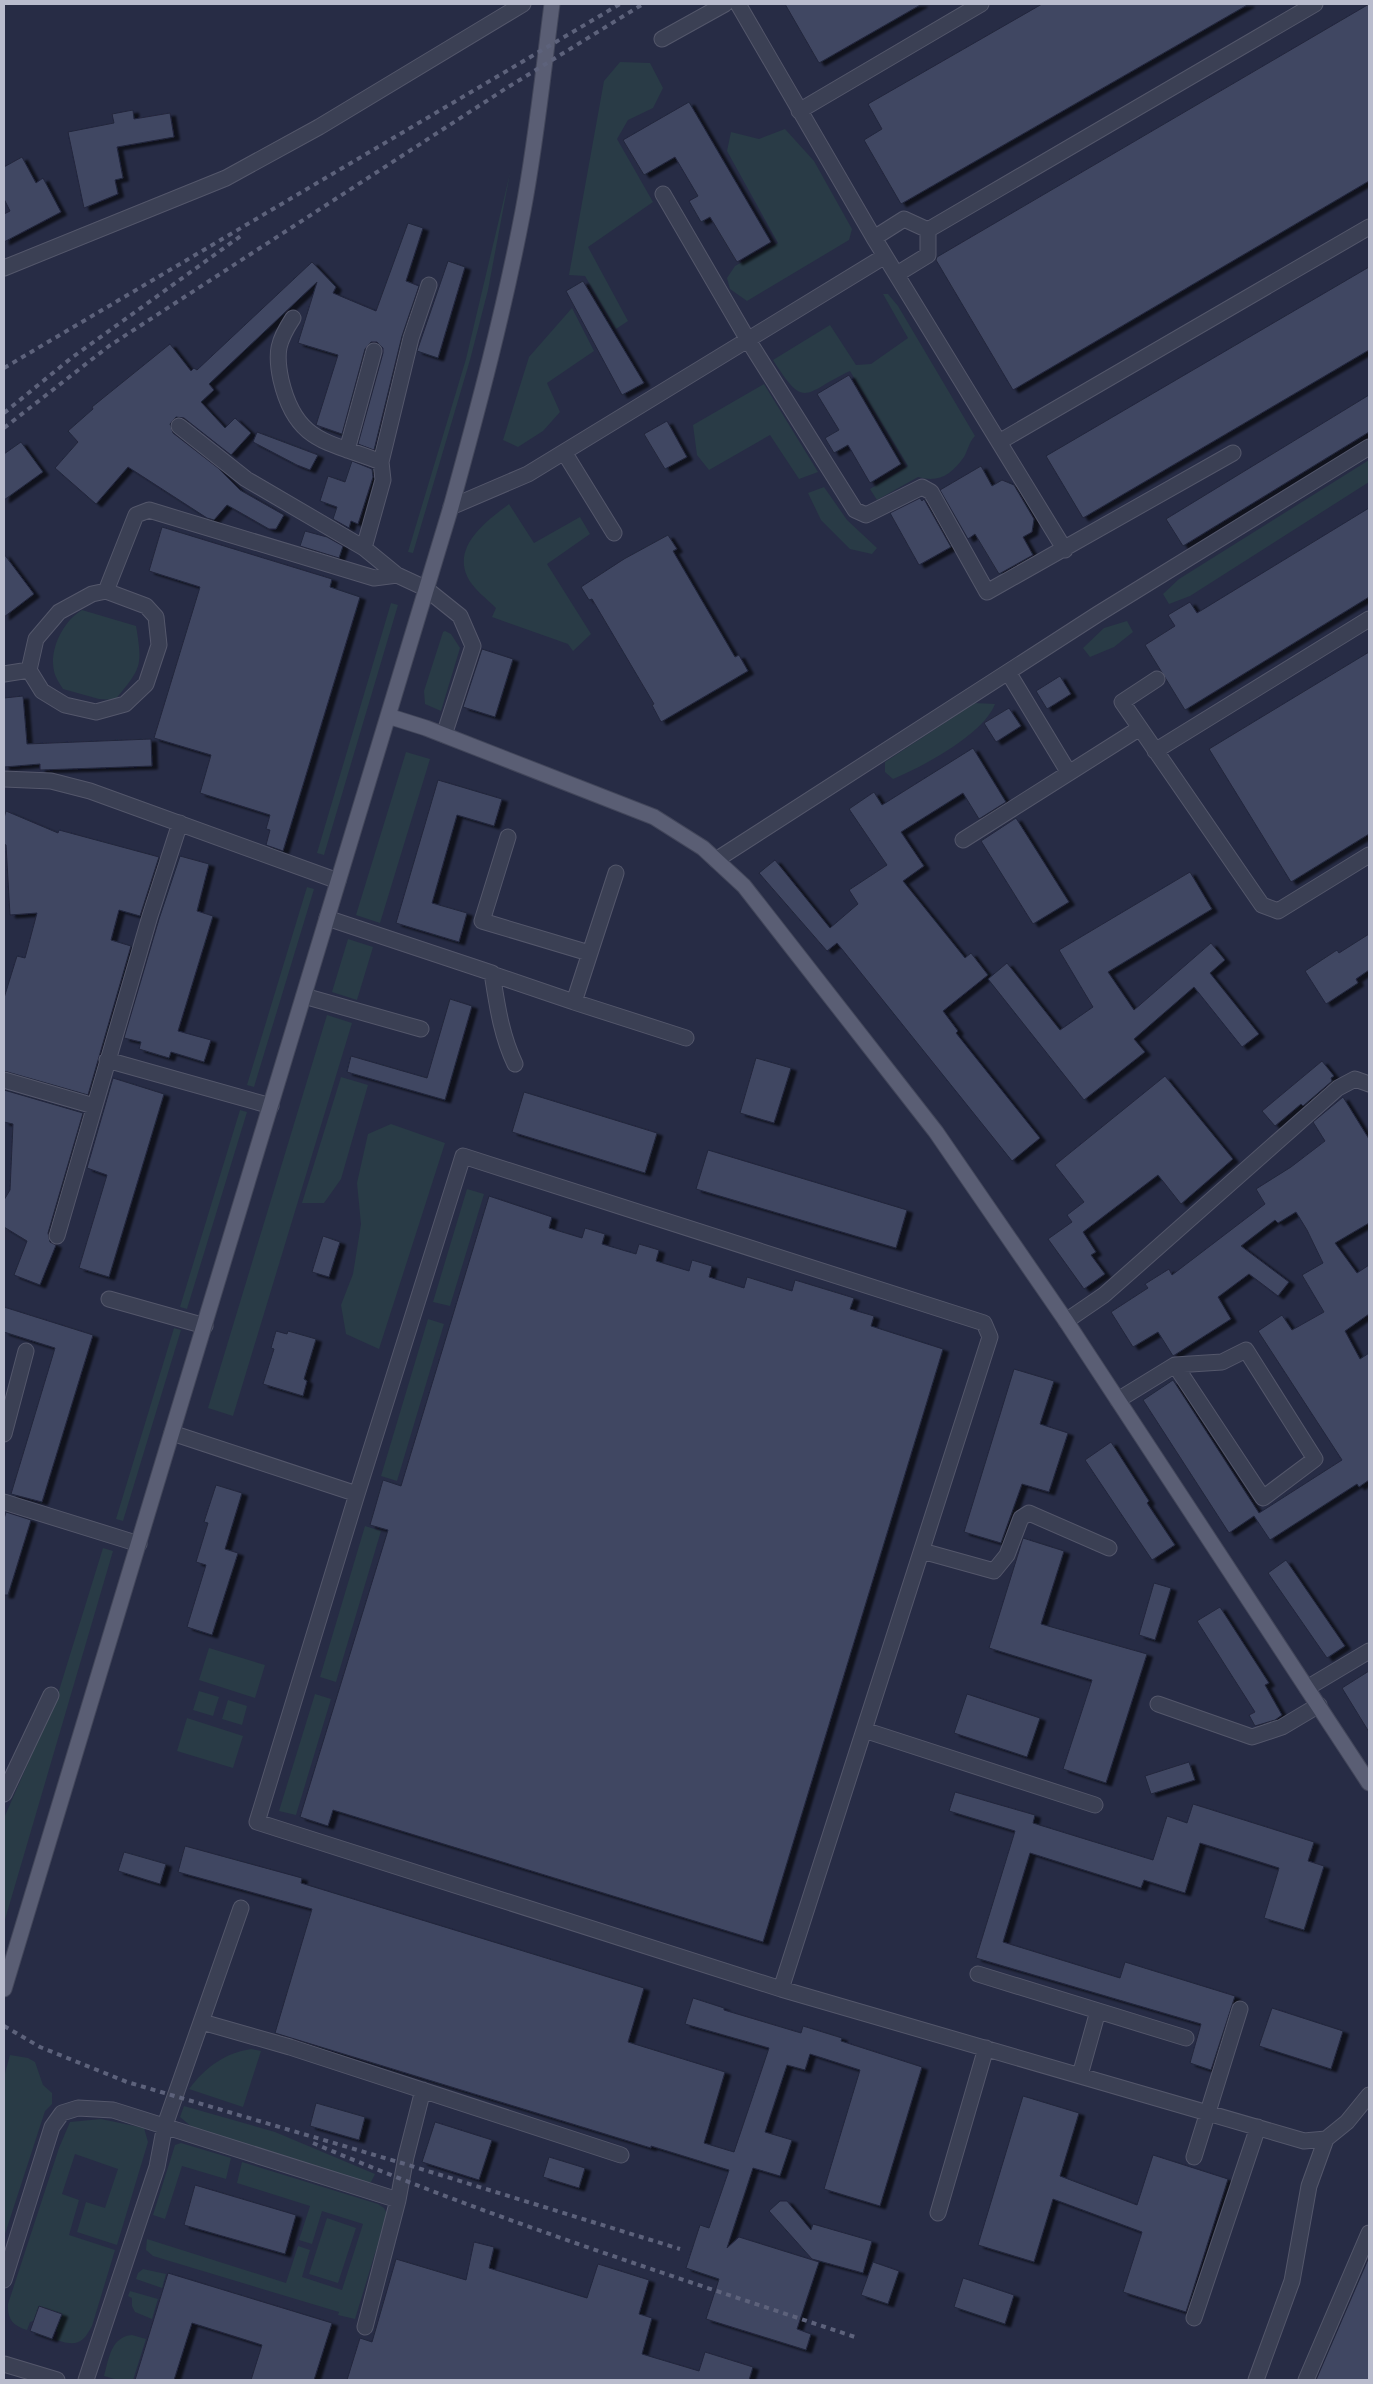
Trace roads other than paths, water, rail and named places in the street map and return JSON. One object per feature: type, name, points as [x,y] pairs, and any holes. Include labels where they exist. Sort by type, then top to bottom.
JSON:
[{"type":"main road","points":[[4,1989],[451,507],[489,365],[517,243],[532,155],[552,4]]},
{"type":"main road","points":[[388,716],[444,735],[654,816],[703,848],[744,886],[936,1132],[1066,1321],[1369,1783]]},
{"type":"street","points":[[4,268],[226,178],[319,128],[523,4]]},
{"type":"street","points":[[662,39],[725,4]]},
{"type":"street","points":[[738,4],[874,238],[1065,550]]},
{"type":"street","points":[[799,111],[981,4]]},
{"type":"street","points":[[928,230],[1315,4]]},
{"type":"street","points":[[662,194],[748,340],[855,510],[866,515],[922,487],[931,492],[987,592],[1065,550],[1234,453]]},
{"type":"street","points":[[874,238],[904,219],[928,230]]},
{"type":"street","points":[[999,442],[1369,227]]},
{"type":"street","points":[[897,274],[928,255],[928,230]]},
{"type":"street","points":[[451,507],[528,474],[886,256]]},
{"type":"street","points":[[364,548],[383,480],[381,462],[411,338],[429,285]]},
{"type":"street","points":[[293,318],[280,338],[278,366],[286,402],[301,426],[340,448],[381,462]]},
{"type":"street","points":[[340,448],[374,352]]},
{"type":"street","points":[[179,426],[246,479],[364,548],[396,575],[426,588],[460,616],[473,646],[444,735]]},
{"type":"street","points":[[716,860],[1008,672],[1369,447]]},
{"type":"street","points":[[564,452],[614,533]]},
{"type":"street","points":[[106,590],[136,515],[148,510],[374,578],[396,575]]},
{"type":"street","points":[[106,590],[146,606],[156,617],[159,645],[146,684],[125,704],[96,712],[64,705],[42,691],[29,670],[36,639],[59,612],[92,594],[106,590]]},
{"type":"street","points":[[1156,751],[1369,620]]},
{"type":"street","points":[[4,674],[29,670]]},
{"type":"street","points":[[1008,672],[1069,773]]},
{"type":"street","points":[[1157,679],[1122,702],[1262,905],[1278,911],[1367,860]]},
{"type":"street","points":[[963,840],[1140,728]]},
{"type":"street","points":[[4,779],[51,781],[90,791],[338,881]]},
{"type":"street","points":[[57,1236],[107,1060],[180,823]]},
{"type":"street","points":[[508,837],[482,921],[589,953]]},
{"type":"street","points":[[574,1002],[616,873]]},
{"type":"street","points":[[327,918],[686,1038]]},
{"type":"street","points":[[492,974],[506,1047],[515,1064]]},
{"type":"street","points":[[304,996],[421,1029]]},
{"type":"street","points":[[107,1060],[271,1106]]},
{"type":"street","points":[[1066,1321],[1104,1295],[1338,1088],[1355,1079],[1369,1084]]},
{"type":"street","points":[[4,1080],[94,1106]]},
{"type":"street","points":[[781,1989],[990,1337],[984,1323],[463,1156],[257,1822],[781,1989],[1304,2141],[1326,2139]]},
{"type":"street","points":[[109,1299],[205,1326]]},
{"type":"street","points":[[1118,1400],[1175,1365],[1222,1362],[1246,1350],[1316,1459],[1262,1498],[1175,1365]]},
{"type":"street","points":[[4,1434],[26,1351]]},
{"type":"street","points":[[172,1433],[357,1494]]},
{"type":"street","points":[[4,1502],[139,1544]]},
{"type":"street","points":[[922,1551],[994,1571],[1007,1556],[1021,1518],[1029,1513],[1109,1548]]},
{"type":"street","points":[[1307,1688],[1369,1651]]},
{"type":"street","points":[[4,1794],[51,1694]]},
{"type":"street","points":[[1158,1704],[1252,1737],[1282,1727],[1319,1706]]},
{"type":"street","points":[[864,1730],[1095,1805]]},
{"type":"street","points":[[86,2380],[157,2167],[165,2125],[241,1908]]},
{"type":"street","points":[[978,1974],[1186,2038]]},
{"type":"street","points":[[1194,2157],[1240,2009]]},
{"type":"street","points":[[1080,2075],[1098,2011]]},
{"type":"street","points":[[202,2022],[290,2047],[621,2155]]},
{"type":"street","points":[[938,2213],[986,2048]]},
{"type":"street","points":[[365,2327],[424,2090]]},
{"type":"street","points":[[1256,2380],[1292,2281],[1309,2186],[1326,2139],[1348,2122],[1369,2095]]},
{"type":"street","points":[[4,2280],[52,2127],[62,2112],[78,2108],[113,2110],[398,2200]]},
{"type":"street","points":[[1194,2318],[1258,2127]]},
{"type":"street","points":[[1306,2380],[1369,2233]]},
{"type":"street","points":[[4,2364],[57,2380]]},
{"type":"railway","points":[[4,368],[620,4]]},
{"type":"railway","points":[[4,428],[109,346],[505,89],[643,4]]},
{"type":"railway","points":[[4,413],[70,359],[242,235]]},
{"type":"railway","points":[[4,2026],[40,2047],[127,2082],[405,2164],[680,2249]]},
{"type":"railway","points":[[313,2143],[514,2221],[650,2269],[855,2337]]}]
